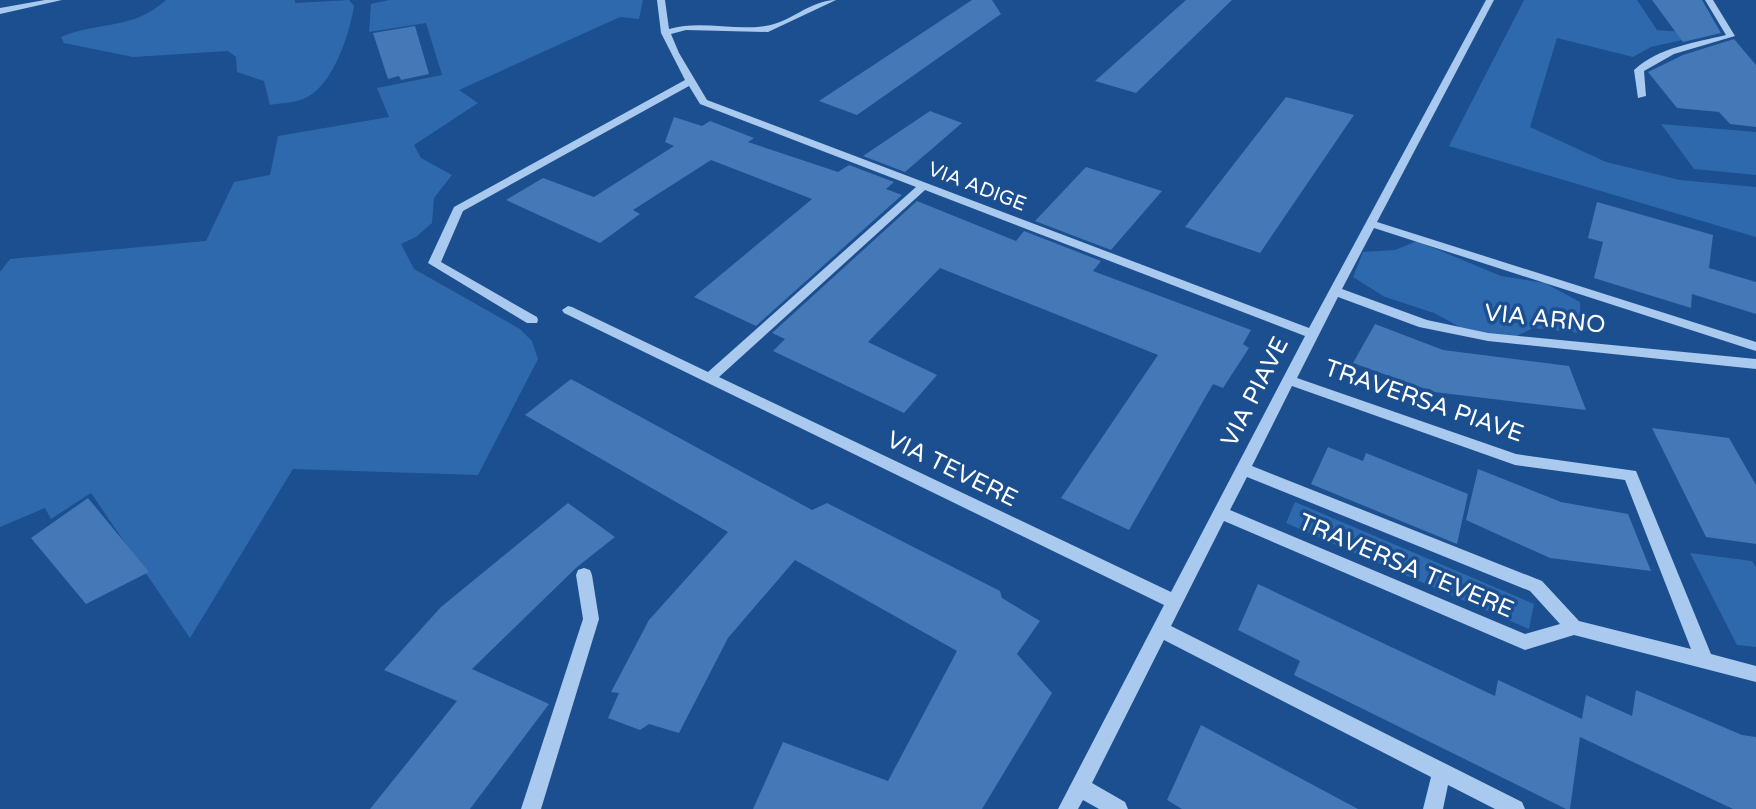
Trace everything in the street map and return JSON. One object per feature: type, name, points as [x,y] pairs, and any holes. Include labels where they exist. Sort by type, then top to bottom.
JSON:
[{"type":"street","points":[[28,0],[58,0]]},
{"type":"street","points":[[661,0],[660,18],[665,33],[686,27],[768,29],[832,0]]},
{"type":"street","name":"VIA PIAVE","points":[[1068,809],[1334,291],[1490,0]]},
{"type":"street","points":[[1641,96],[1639,70],[1652,59],[1679,47],[1731,36],[1709,0]]},
{"type":"street","points":[[0,11],[45,1]]},
{"type":"street","name":"VIA ADIGE","points":[[665,33],[703,102],[1312,334]]},
{"type":"street","points":[[532,320],[434,263],[458,209],[691,81]]},
{"type":"street","points":[[709,379],[923,186]]},
{"type":"street","name":"VIA ARNO","points":[[1370,223],[1756,347]]},
{"type":"street","name":"VIA ARNO","points":[[1334,291],[1424,324],[1488,337],[1756,364]]},
{"type":"street","name":"VIA TEVERE","points":[[568,310],[1174,602]]},
{"type":"street","name":"TRAVERSA PIAVE","points":[[1289,380],[1515,459],[1631,475],[1705,662]]},
{"type":"street","name":"TRAVERSA TEVERE","points":[[1220,513],[1525,642],[1574,627],[1536,586],[1243,469]]},
{"type":"street","points":[[531,809],[591,619],[584,575]]},
{"type":"street","points":[[1574,627],[1756,674]]},
{"type":"street","points":[[1160,629],[1515,809]]},
{"type":"street","points":[[1433,809],[1442,772]]},
{"type":"street","points":[[1080,787],[1118,809]]},
{"type":"shaded area","points":[[166,0],[295,0],[295,3],[349,0],[354,6],[344,45],[323,84],[303,99],[270,105],[264,81],[237,72],[236,57],[228,51],[133,57],[64,43],[61,37],[128,21],[153,10]]},
{"type":"shaded area","points":[[389,0],[643,0],[639,19],[620,17],[459,90],[478,103],[414,145],[421,158],[452,175],[434,198],[432,223],[416,237],[401,244],[414,269],[520,329],[532,341],[538,359],[478,475],[293,469],[190,638],[91,493],[51,519],[45,508],[0,527],[0,272],[10,259],[206,241],[234,182],[270,175],[278,136],[389,117],[377,88],[442,75],[426,23],[369,32],[371,4]]},
{"type":"shaded area","points":[[1524,0],[1637,0],[1657,30],[1709,34],[1651,47],[1633,57],[1557,38],[1530,127],[1606,162],[1680,180],[1756,187],[1756,237],[1449,146]]},
{"type":"shaded area","points":[[1661,124],[1756,132],[1756,175],[1694,169]]},
{"type":"shaded area","points":[[1417,241],[1501,276],[1545,283],[1580,302],[1581,333],[1533,328],[1511,339],[1460,327],[1434,313],[1385,297],[1353,277],[1363,252],[1395,250]]},
{"type":"shaded area","points":[[1295,502],[1534,604],[1529,629],[1286,523]]},
{"type":"shaded area","points":[[1690,553],[1752,561],[1756,567],[1756,647],[1737,645]]},
{"type":"building","points":[[972,0],[992,0],[1001,14],[857,115],[819,101]]},
{"type":"building","points":[[1186,0],[1232,0],[1136,93],[1095,81]]},
{"type":"building","points":[[1652,0],[1702,0],[1721,33],[1683,42]]},
{"type":"building","points":[[415,26],[429,74],[401,80],[399,76],[388,79],[373,33]]},
{"type":"building","points":[[1734,39],[1756,65],[1756,127],[1730,124],[1719,112],[1677,108],[1648,72],[1683,55]]},
{"type":"building","points":[[1286,97],[1354,115],[1260,253],[1185,227]]},
{"type":"building","points":[[930,111],[962,123],[905,172],[863,156]]},
{"type":"building","points":[[674,117],[702,126],[710,121],[754,138],[748,142],[838,172],[849,165],[894,182],[886,189],[902,195],[756,326],[694,297],[812,199],[711,160],[633,210],[640,214],[600,243],[506,200],[543,178],[594,197],[674,146],[665,142]]},
{"type":"building","points":[[1086,167],[1162,191],[1111,250],[1035,221]]},
{"type":"building","points":[[917,201],[1016,241],[1024,231],[1101,261],[1093,271],[1251,330],[1243,344],[1249,348],[1223,388],[1213,384],[1129,530],[1061,498],[1158,355],[940,268],[868,342],[937,375],[904,413],[773,351],[785,339],[772,333]]},
{"type":"building","points":[[1597,202],[1713,235],[1709,268],[1756,282],[1756,314],[1692,294],[1691,308],[1594,278],[1603,242],[1588,238]]},
{"type":"building","points":[[1375,324],[1443,350],[1569,366],[1586,410],[1434,392],[1353,363]]},
{"type":"building","points":[[571,379],[812,510],[827,503],[1000,591],[1002,598],[1040,621],[1017,654],[1052,693],[982,809],[753,809],[783,742],[888,781],[957,651],[795,560],[728,638],[679,733],[649,724],[640,730],[608,718],[619,693],[611,692],[649,620],[728,532],[525,415]]},
{"type":"building","points":[[1652,428],[1729,438],[1756,485],[1756,544],[1706,537]]},
{"type":"building","points":[[1328,447],[1363,461],[1366,453],[1468,494],[1457,544],[1311,484]]},
{"type":"building","points":[[1478,469],[1561,502],[1628,514],[1651,571],[1550,558],[1466,520]]},
{"type":"building","points":[[88,498],[149,572],[86,604],[31,538]]},
{"type":"building","points":[[568,503],[615,537],[577,567],[472,669],[549,704],[470,809],[370,809],[457,701],[384,670],[441,607]]},
{"type":"building","points":[[1258,584],[1495,696],[1498,680],[1582,719],[1586,695],[1632,716],[1636,690],[1742,735],[1756,737],[1756,809],[1733,809],[1580,737],[1570,809],[1566,809],[1294,675],[1300,661],[1238,630]]},
{"type":"building","points":[[1201,725],[1358,809],[1182,809],[1167,800]]}]
